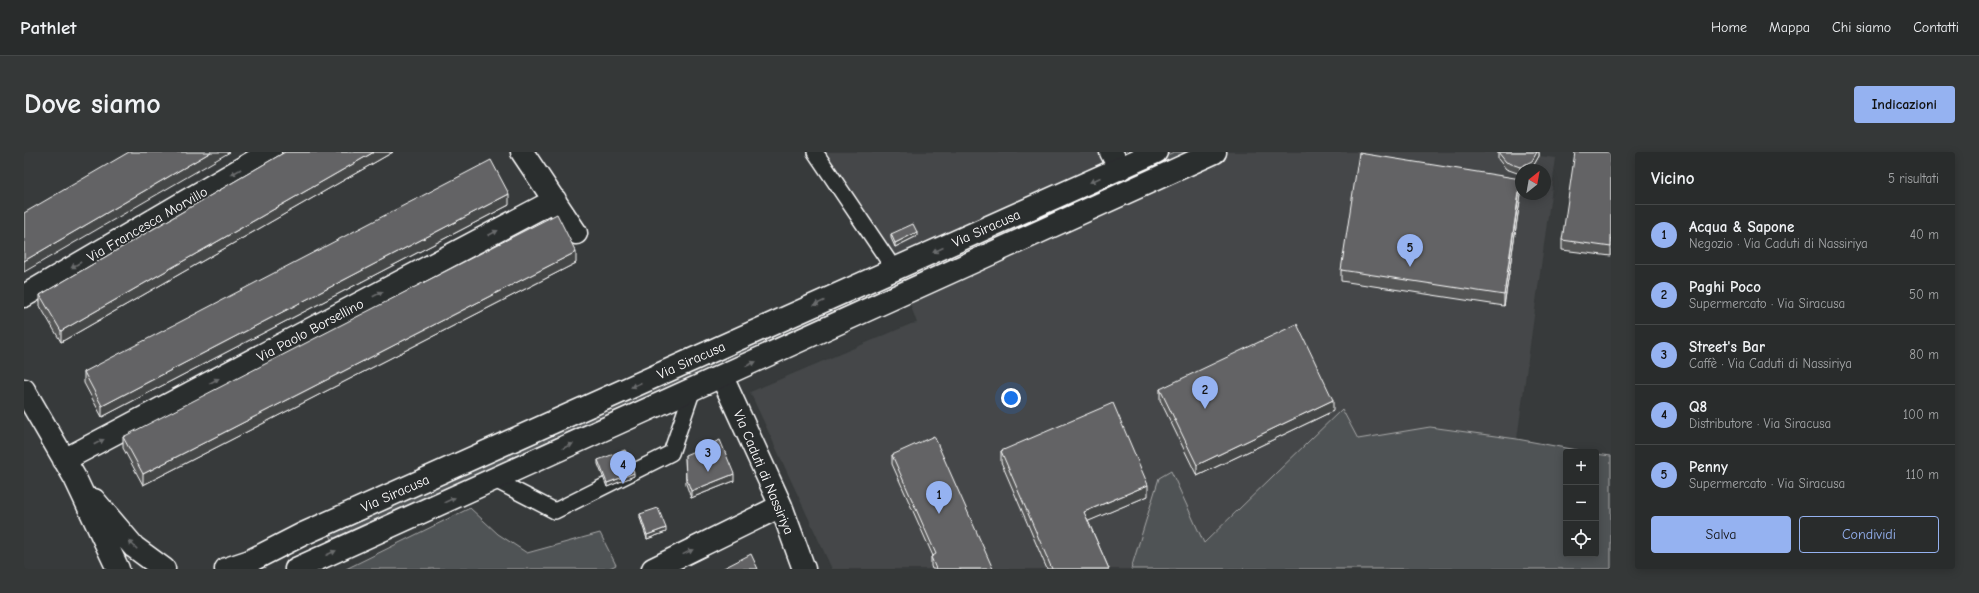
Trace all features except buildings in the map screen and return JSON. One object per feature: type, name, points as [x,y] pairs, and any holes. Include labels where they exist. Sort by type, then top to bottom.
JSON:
[{"type":"main road","name":"Via Francesca Morvillo","points":[[24,296],[270,152]]},
{"type":"main road","points":[[522,152],[576,233]]},
{"type":"main road","name":"Via Siracusa","points":[[226,569],[250,561],[304,534],[894,269],[1115,161],[1156,152]]},
{"type":"main road","name":"Via Siracusa","points":[[296,569],[1215,152]]},
{"type":"main road","name":"Via Paolo Borsellino","points":[[69,469],[555,200]]},
{"type":"main road","name":"Via Caduti di Nassiriya","points":[[722,377],[781,506],[804,569]]},
{"type":"main road","points":[[24,390],[69,469],[118,569]]},
{"type":"main road","points":[[69,469],[134,548],[164,569]]},
{"type":"main road","points":[[653,569],[781,506]]},
{"type":"lane","points":[[815,152],[894,269]]},
{"type":"lane","points":[[495,480],[555,511],[670,453],[693,389]]},
{"type":"shaded area","points":[[826,152],[1498,152],[1498,159],[1515,170],[1515,200],[1550,200],[1517,439],[1430,427],[1358,439],[1342,410],[1203,543],[1171,471],[1160,478],[1131,569],[832,569],[750,392],[911,324],[917,323],[890,249]]},
{"type":"shaded area","points":[[1174,152],[1187,152],[332,539],[330,535]]},
{"type":"shaded area","points":[[1539,156],[1556,158],[1551,194],[1551,164],[1534,164]]},
{"type":"shaded area","points":[[1342,409],[1358,439],[1430,427],[1517,439],[1571,449],[1563,449],[1563,557],[1599,557],[1599,454],[1611,456],[1611,569],[1131,569],[1159,478],[1171,471],[1204,543]]},
{"type":"shaded area","points":[[470,508],[498,534],[527,553],[600,533],[616,565],[608,569],[346,569]]},
{"type":"place","name":"Penny","points":[[1410,267]]},
{"type":"place","name":"Paghi Poco","points":[[1205,409]]},
{"type":"place","name":"Street's Bar","points":[[708,472]]},
{"type":"place","name":"Q8","points":[[623,484]]},
{"type":"place","name":"Acqua & Sapone","points":[[939,514]]}]
